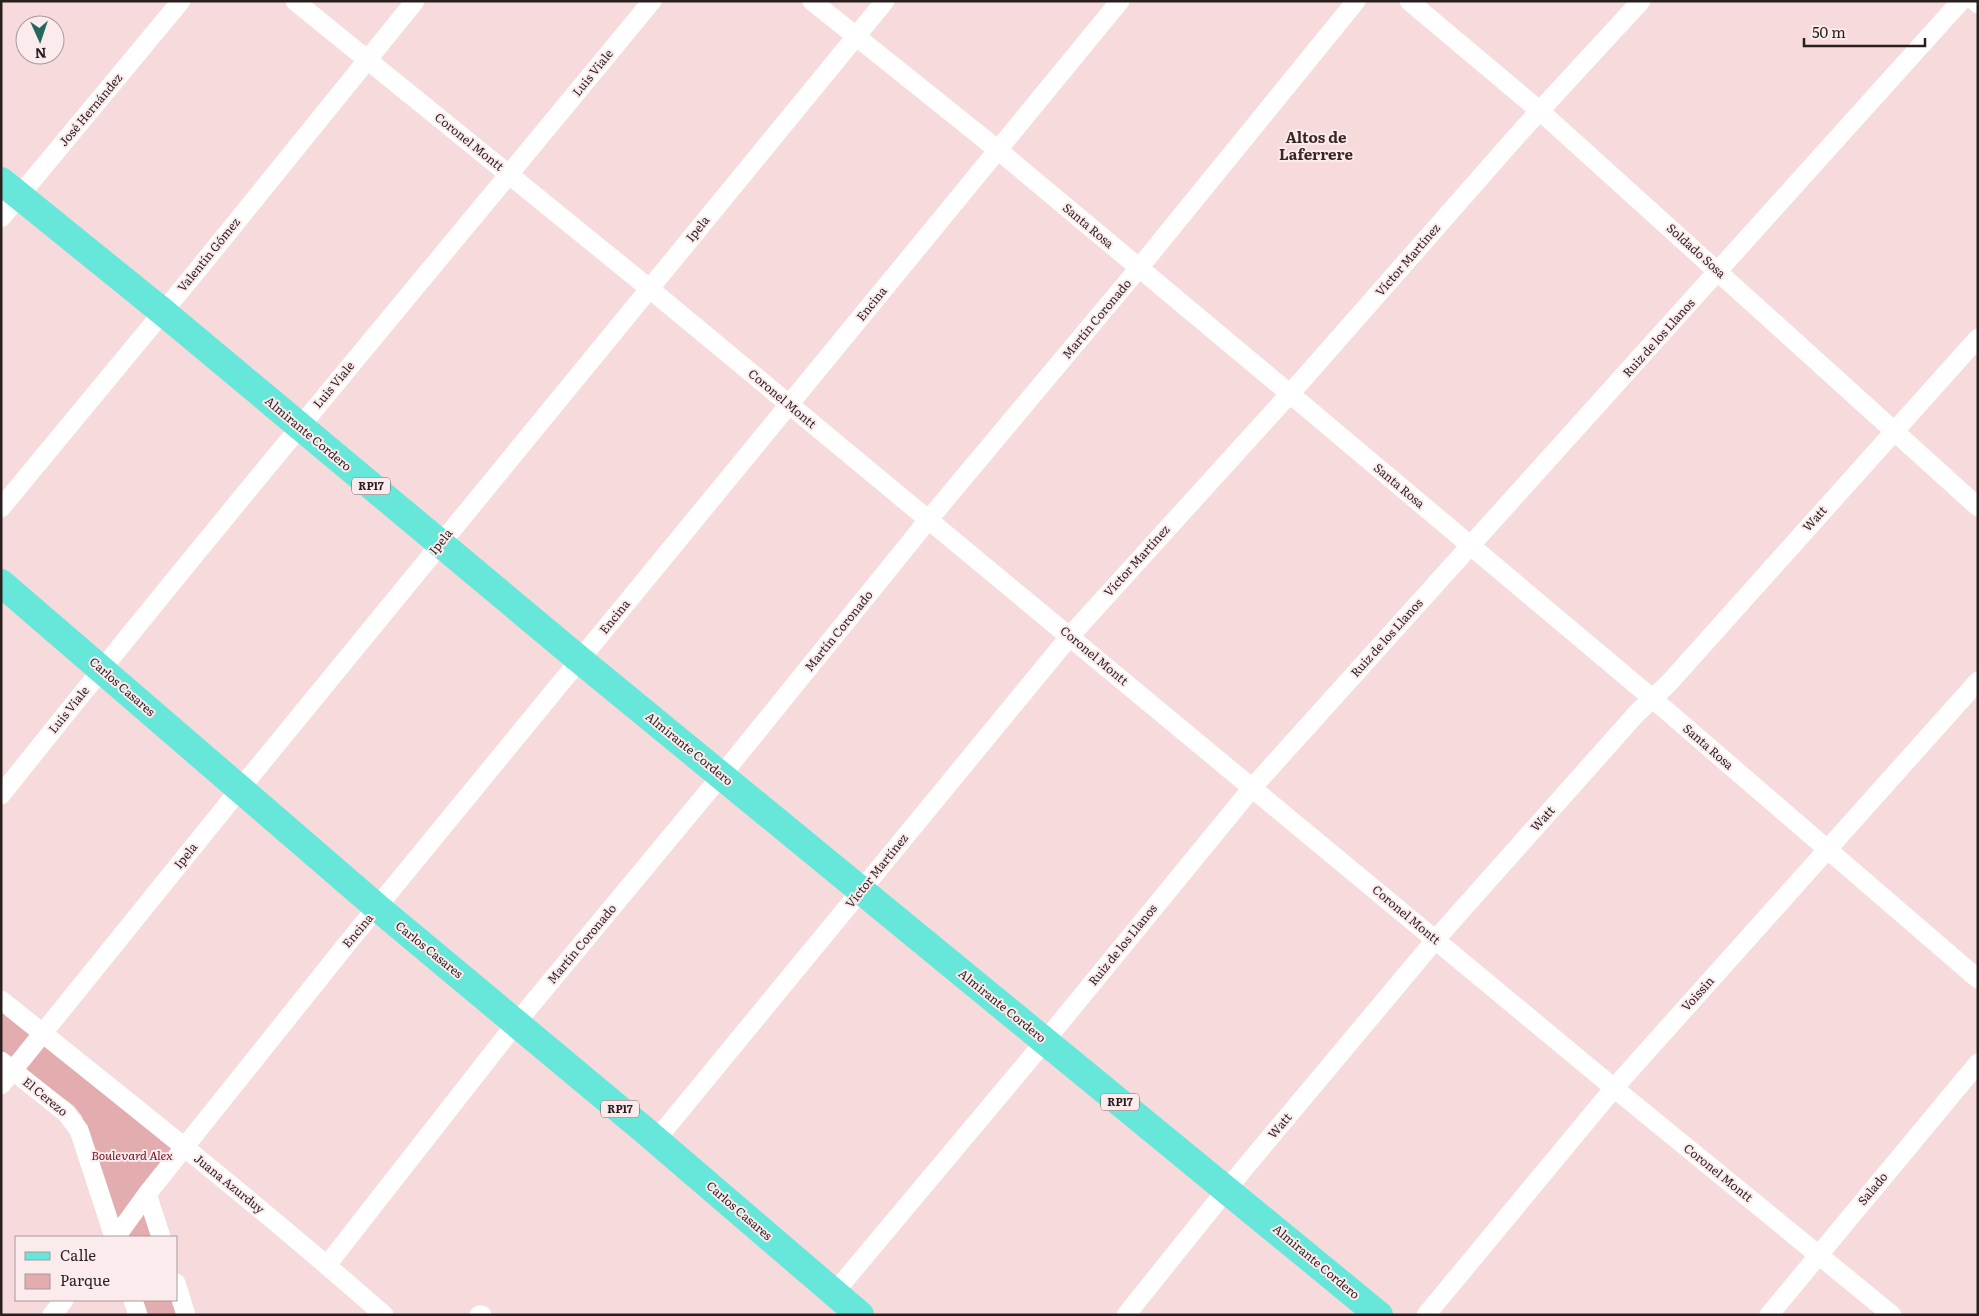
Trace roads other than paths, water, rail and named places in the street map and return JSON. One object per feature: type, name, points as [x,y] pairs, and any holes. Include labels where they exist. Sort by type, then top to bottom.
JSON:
[{"type":"main road","name":"Almirante Cordero","points":[[10,189],[163,312],[580,660],[1379,1315]]},
{"type":"main road","name":"Carlos Casares","points":[[1,583],[378,908],[517,1022],[860,1315]]},
{"type":"street","name":"José Hernández","points":[[1,218],[10,189],[181,1]]},
{"type":"street","name":"Coronel Montt","points":[[295,1],[650,289],[1614,1088],[1892,1315]]},
{"type":"street","name":"Valentín Gómez","points":[[1,508],[163,312],[415,1]]},
{"type":"street","name":"Luis Viale","points":[[1,795],[299,427],[652,1]]},
{"type":"street","name":"Santa Rosa","points":[[812,1],[998,150],[1289,393],[1652,699],[1978,979]]},
{"type":"street","name":"Ipela","points":[[5,1073],[43,1033],[240,788],[885,1]]},
{"type":"street","name":"Encina","points":[[116,1236],[147,1194],[378,908],[1120,1]]},
{"type":"street","name":"Martín Coronado","points":[[328,1265],[517,1022],[721,776],[929,519],[1139,268],[1356,1]]},
{"type":"street","name":"Soldado Sosa","points":[[1409,1],[1540,111],[1978,507]]},
{"type":"street","name":"Víctor Martínez","points":[[656,1140],[1070,636],[1540,111],[1641,1]]},
{"type":"street","name":"Ruiz de los Llanos","points":[[834,1293],[1045,1041],[1252,788],[1719,272],[1961,1]]},
{"type":"street","points":[[1975,1],[1978,4]]},
{"type":"street","name":"Watt","points":[[1126,1315],[1227,1189],[1436,940],[1637,713],[1669,684],[1978,338]]},
{"type":"street","name":"Voissin","points":[[1426,1315],[1614,1088],[1978,681]]},
{"type":"street","name":"Juana Azurduy","points":[[1,1000],[186,1148],[328,1265],[384,1315]]},
{"type":"street","name":"Salado","points":[[1769,1315],[1978,1063]]},
{"type":"street","name":"El Cerezo","points":[[5,1073],[66,1113],[74,1122],[83,1142],[115,1236]]},
{"type":"street","points":[[147,1194],[161,1236]]},
{"type":"street","points":[[178,1289],[186,1315]]},
{"type":"street","points":[[52,1315],[63,1301]]},
{"type":"street","points":[[133,1301],[138,1315]]},
{"type":"district","name":"Altos de Laferrere","points":[[1316,146]]},
{"type":"park label","name":"Boulevard Alex","points":[[132,1156]]}]
